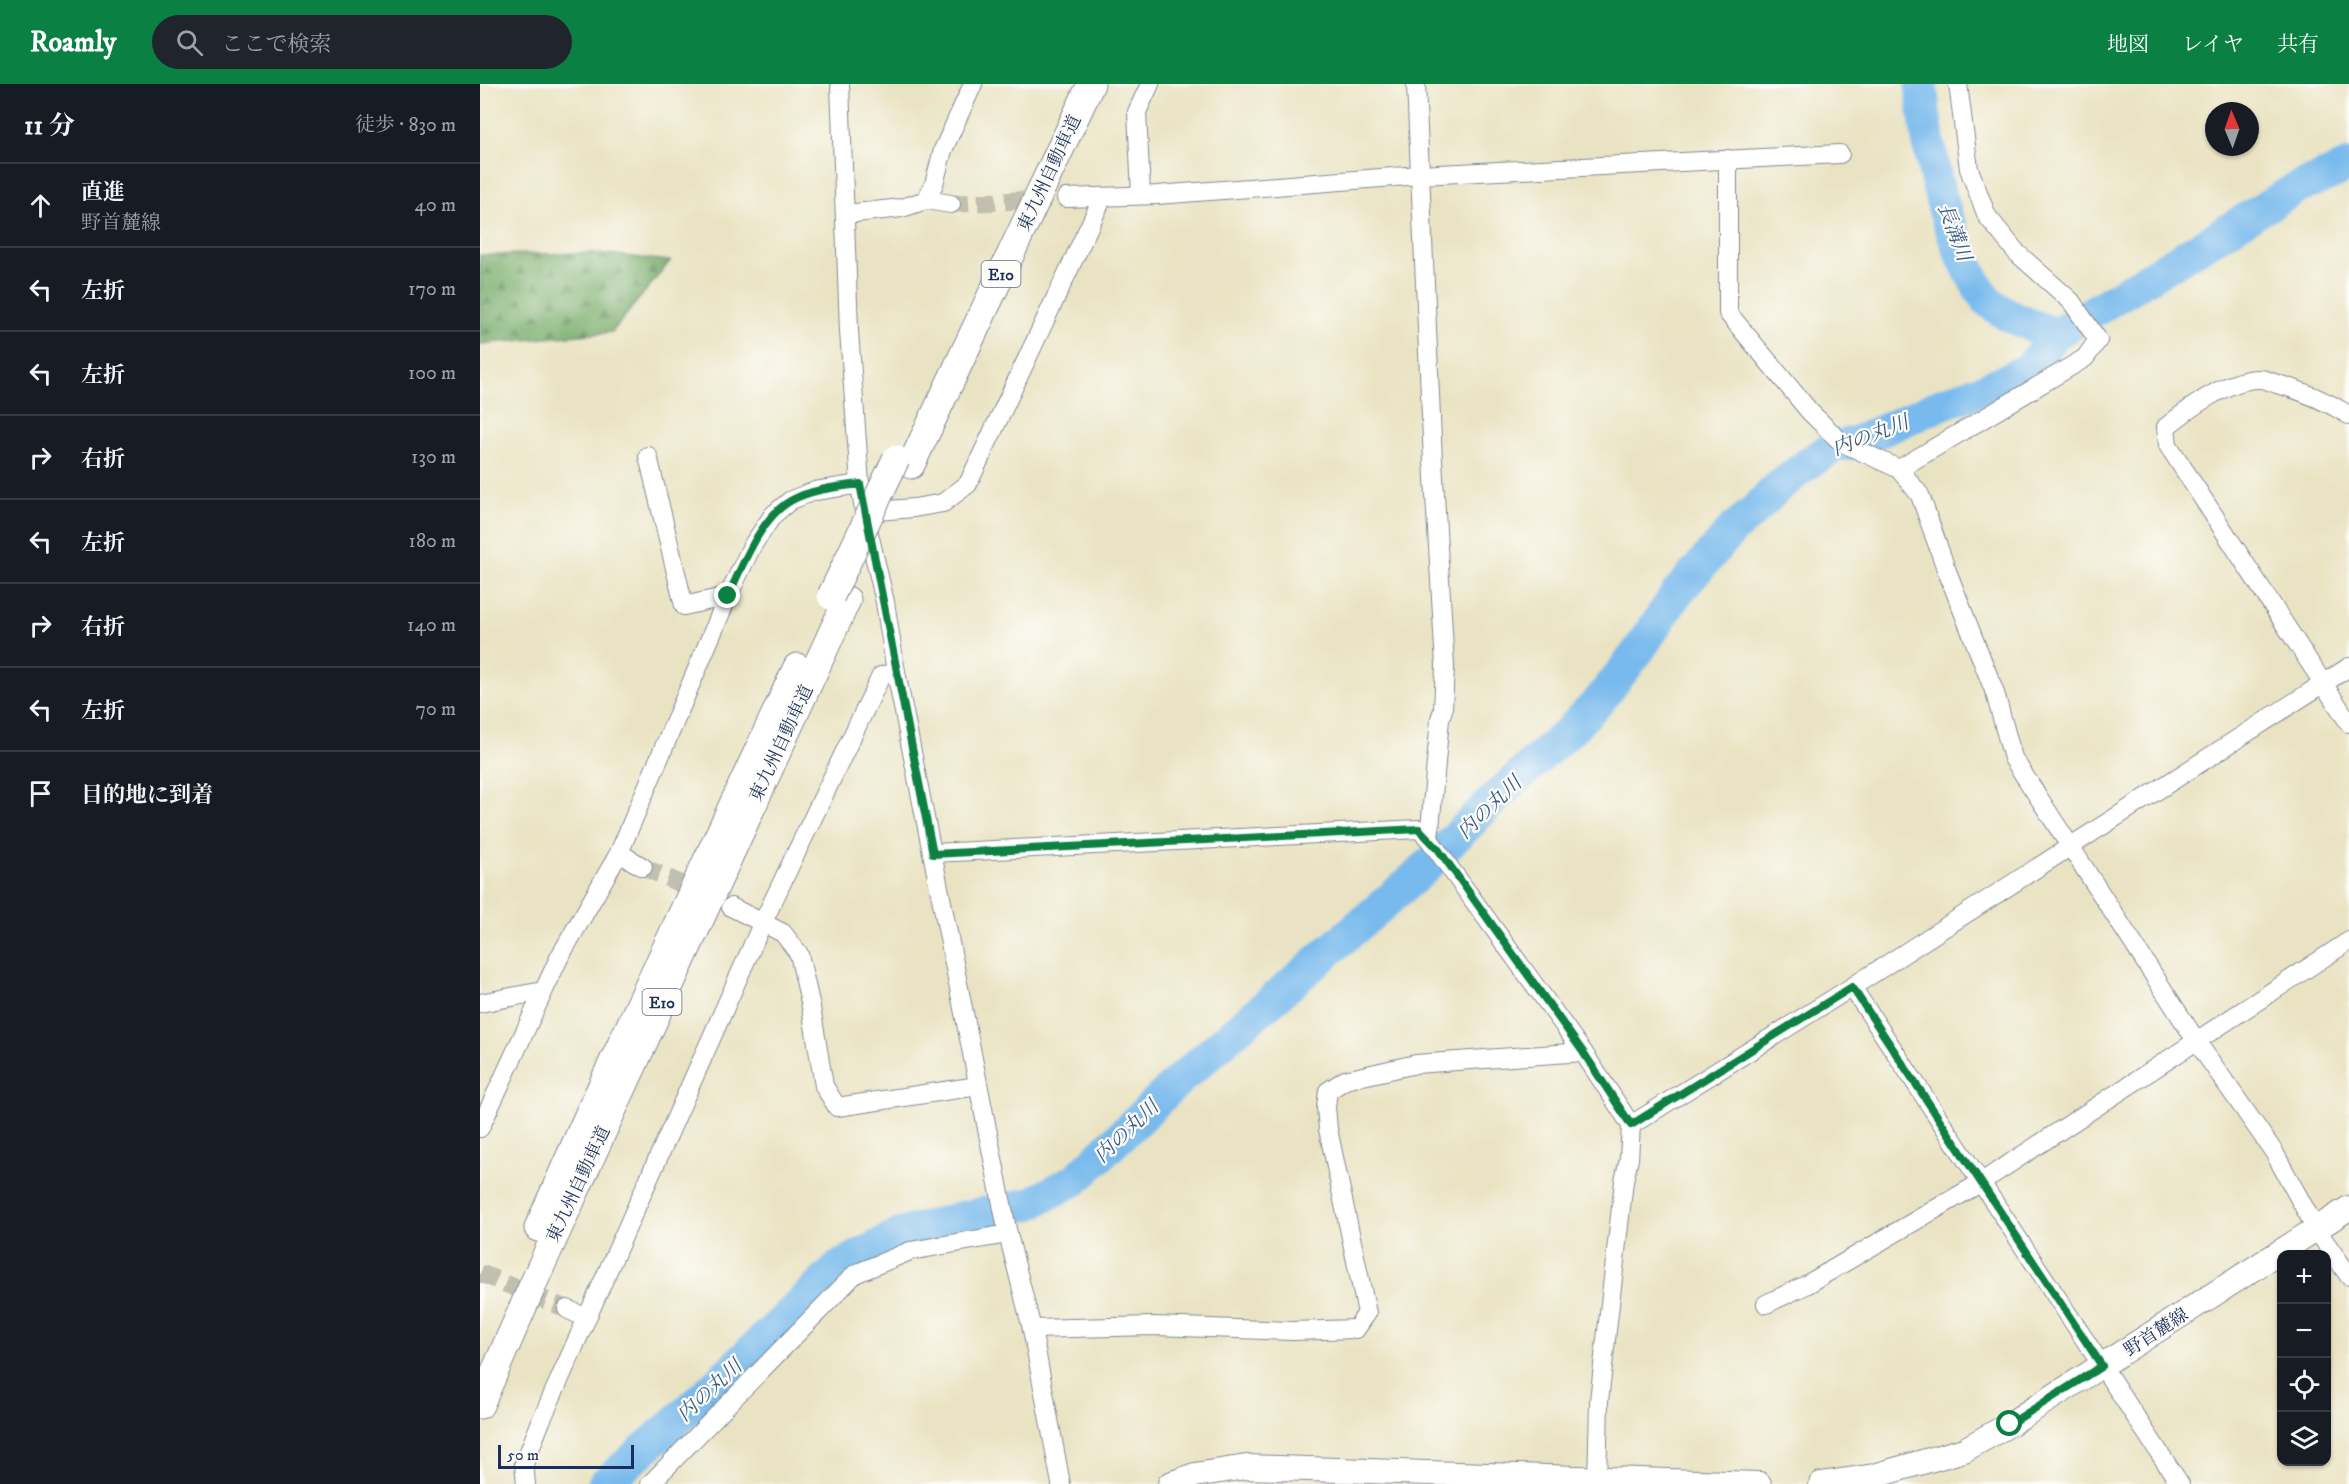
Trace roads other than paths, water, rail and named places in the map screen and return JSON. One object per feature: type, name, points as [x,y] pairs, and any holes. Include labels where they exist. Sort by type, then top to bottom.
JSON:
[{"type":"highway","name":"東九州自動車道","points":[[904,462],[1074,84]]},
{"type":"highway","name":"東九州自動車道","points":[[480,1406],[839,598],[1091,84]]},
{"type":"highway","name":"東九州自動車道","points":[[480,1362],[590,1111],[767,726],[839,598]]},
{"type":"main road","name":"野首麓線","points":[[1821,1484],[1874,1476],[1908,1476],[1964,1450],[2102,1366],[2349,1208]]},
{"type":"main road","points":[[1170,1484],[1195,1474],[1246,1467],[1376,1477],[1759,1484]]},
{"type":"street","points":[[840,84],[849,332],[864,512],[885,602],[896,672],[978,1086],[1008,1234],[1032,1329],[1061,1484]]},
{"type":"street","points":[[926,200],[934,184],[943,150],[973,84]]},
{"type":"street","points":[[1141,194],[1137,112],[1150,84]]},
{"type":"street","points":[[1416,84],[1445,666],[1443,710],[1440,719],[1429,838]]},
{"type":"street","points":[[1899,469],[2085,358],[2098,340],[2071,301],[2017,254],[1987,216],[1969,169],[1958,84]]},
{"type":"street","points":[[1066,198],[1157,195],[1420,175],[1840,154]]},
{"type":"street","points":[[1728,159],[1728,313],[1810,412],[1841,442],[1899,469],[1920,495],[1995,693],[2013,758],[2197,1042],[2274,1152],[2316,1229],[2349,1276]]},
{"type":"street","points":[[864,512],[943,503],[968,484],[1103,197]]},
{"type":"street","points":[[846,214],[902,208],[926,200],[951,204]]},
{"type":"street","points":[[2349,415],[2303,391],[2260,379],[2238,382],[2187,410],[2166,427],[2168,445],[2349,723]]},
{"type":"street","points":[[648,456],[684,606],[728,596]]},
{"type":"street","points":[[480,1128],[558,958],[619,853],[728,596],[752,546],[773,514],[791,500],[815,491],[860,484]]},
{"type":"street","points":[[1631,1125],[1852,987],[2349,668]]},
{"type":"street","points":[[526,1484],[524,1464],[586,1318],[763,922],[881,676],[896,672]]},
{"type":"street","points":[[933,854],[1419,829],[1429,838],[1583,1052],[1631,1125],[1629,1159],[1624,1181],[1599,1401],[1597,1481]]},
{"type":"street","points":[[619,853],[643,867]]},
{"type":"street","points":[[731,907],[783,933],[799,954],[811,1007],[824,1086],[837,1107],[978,1086]]},
{"type":"street","points":[[1766,1304],[1806,1285],[1980,1183],[2349,941]]},
{"type":"street","points":[[1852,987],[2180,1484]]},
{"type":"street","points":[[480,1003],[543,991]]},
{"type":"street","points":[[1032,1329],[1154,1326],[1293,1331],[1356,1329],[1367,1313],[1328,1129],[1326,1107],[1328,1091],[1345,1080],[1416,1065],[1583,1052]]},
{"type":"street","points":[[650,1484],[855,1274],[910,1251],[1008,1234]]},
{"type":"street","points":[[567,1309],[586,1318]]},
{"type":"waterway","name":"長溝川","points":[[1921,84],[1927,135],[1938,186],[1953,235],[1975,281],[1988,301],[2001,311],[2056,334]]},
{"type":"waterway","name":"内の丸川","points":[[604,1484],[690,1409],[839,1267],[898,1235],[960,1218],[1030,1204],[1076,1179],[1180,1079],[1422,871],[1494,799],[1567,733],[1599,701],[1639,650],[1677,593],[1734,528],[1778,487],[1810,462],[1835,446],[1854,443],[1944,403],[1985,389],[2025,371],[2056,334],[2295,189],[2349,166]]},
{"type":"tunnel","points":[[951,204],[1066,198]]},
{"type":"tunnel","points":[[643,867],[701,893]]},
{"type":"tunnel","points":[[480,1273],[567,1309]]}]
